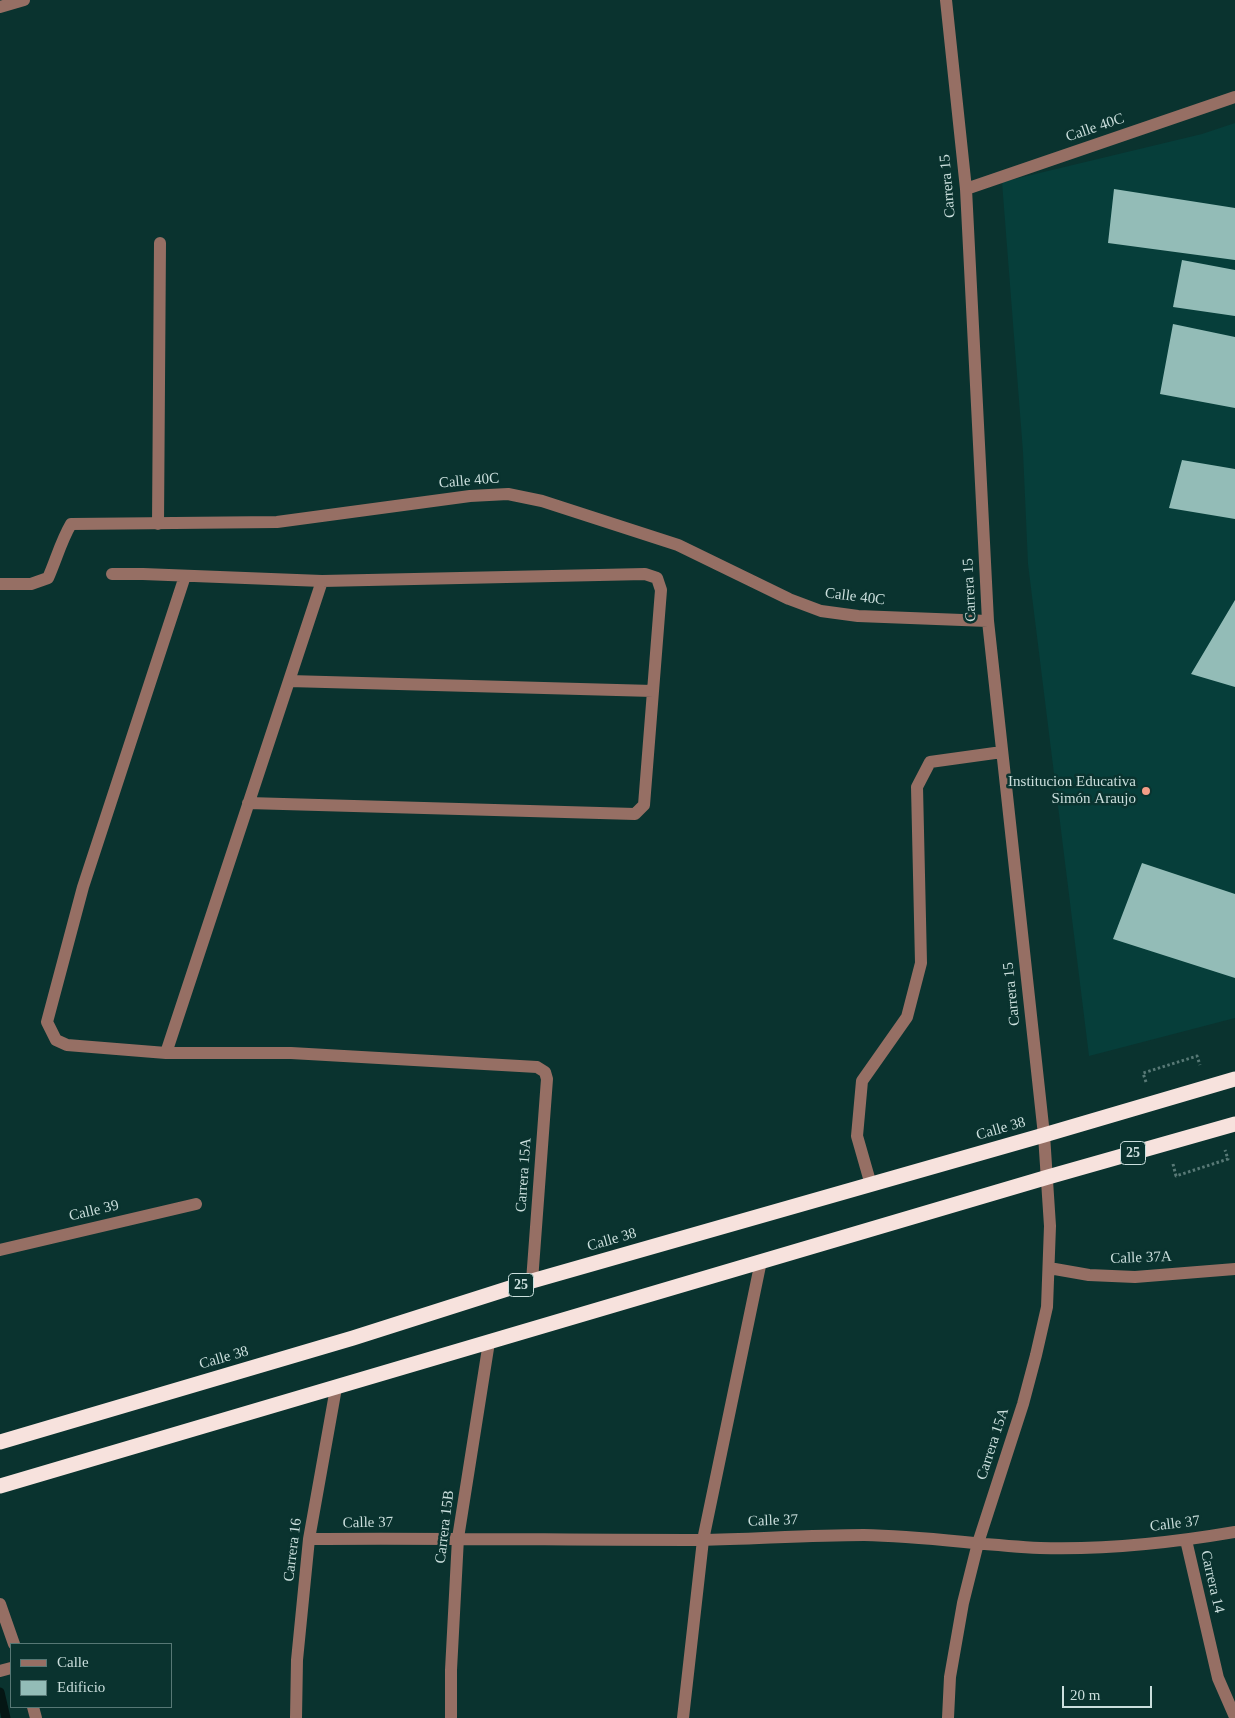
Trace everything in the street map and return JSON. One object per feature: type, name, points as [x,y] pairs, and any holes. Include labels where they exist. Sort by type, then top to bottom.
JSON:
[{"type":"highway","name":"Calle 38","points":[[0,1442],[353,1338],[532,1281],[1235,1079]]},
{"type":"highway","name":"25","points":[[0,1486],[761,1261],[1235,1124]]},
{"type":"street","points":[[0,8],[24,0]]},
{"type":"street","name":"Carrera 15","points":[[946,0],[966,189],[988,621],[1048,1177]]},
{"type":"street","name":"Calle 40C","points":[[966,189],[1235,97]]},
{"type":"street","points":[[158,524],[160,243]]},
{"type":"street","name":"Calle 40C","points":[[0,584],[31,584],[48,578],[71,524],[277,522],[470,496],[508,494],[542,502],[678,545],[789,599],[821,611],[858,616],[988,621]]},
{"type":"street","points":[[112,574],[322,581],[646,574],[657,578],[661,590],[644,805],[635,814],[248,803]]},
{"type":"street","points":[[185,576],[83,887],[47,1022],[56,1040],[67,1045],[166,1053],[322,581]]},
{"type":"street","points":[[289,681],[653,691]]},
{"type":"street","points":[[871,1184],[857,1136],[862,1081],[907,1016],[921,963],[917,787],[930,762],[1002,752]]},
{"type":"street","name":"Carrera 15A","points":[[166,1053],[291,1052],[537,1067],[544,1072],[547,1079],[532,1281]]},
{"type":"street","name":"Carrera 15A","points":[[948,1718],[950,1677],[963,1603],[978,1543],[1023,1404],[1046,1307],[1050,1226],[1048,1177]]},
{"type":"street","name":"Calle 39","points":[[0,1250],[196,1204]]},
{"type":"street","points":[[683,1718],[703,1540],[761,1261]]},
{"type":"street","name":"Calle 37A","points":[[1049,1268],[1089,1276],[1135,1277],[1235,1268]]},
{"type":"street","name":"Carrera 15B","points":[[451,1718],[451,1670],[458,1538],[489,1342]]},
{"type":"street","name":"Carrera 16","points":[[296,1718],[297,1660],[309,1539],[336,1388]]},
{"type":"street","name":"Calle 37","points":[[309,1539],[703,1540],[862,1535],[912,1536],[1040,1548],[1104,1548],[1186,1540],[1235,1532]]},
{"type":"street","name":"Carrera 14","points":[[1186,1540],[1218,1678],[1235,1717]]},
{"type":"street","points":[[0,1604],[14,1643]]},
{"type":"path","points":[[1144,1073],[1197,1056]]},
{"type":"path","points":[[1176,1176],[1228,1159]]},
{"type":"shaded area","name":"Institucion Educativa Simón Araujo","points":[[1235,123],[1235,1018],[1089,1056],[1028,564],[1023,452],[1002,182],[1202,134]]},
{"type":"building","points":[[1114,189],[1235,208],[1235,260],[1108,243]]},
{"type":"building","points":[[1182,260],[1235,270],[1235,316],[1173,307]]},
{"type":"building","points":[[1173,324],[1235,337],[1235,408],[1160,394]]},
{"type":"building","points":[[1182,460],[1235,469],[1235,519],[1169,508]]},
{"type":"building","points":[[1235,600],[1235,687],[1191,674]]},
{"type":"building","points":[[1142,863],[1235,894],[1235,978],[1113,939]]},
{"type":"waterway","points":[[0,1692],[6,1718]]},
{"type":"place","name":"Institucion Educativa Simón Araujo","points":[[1146,791]]}]
